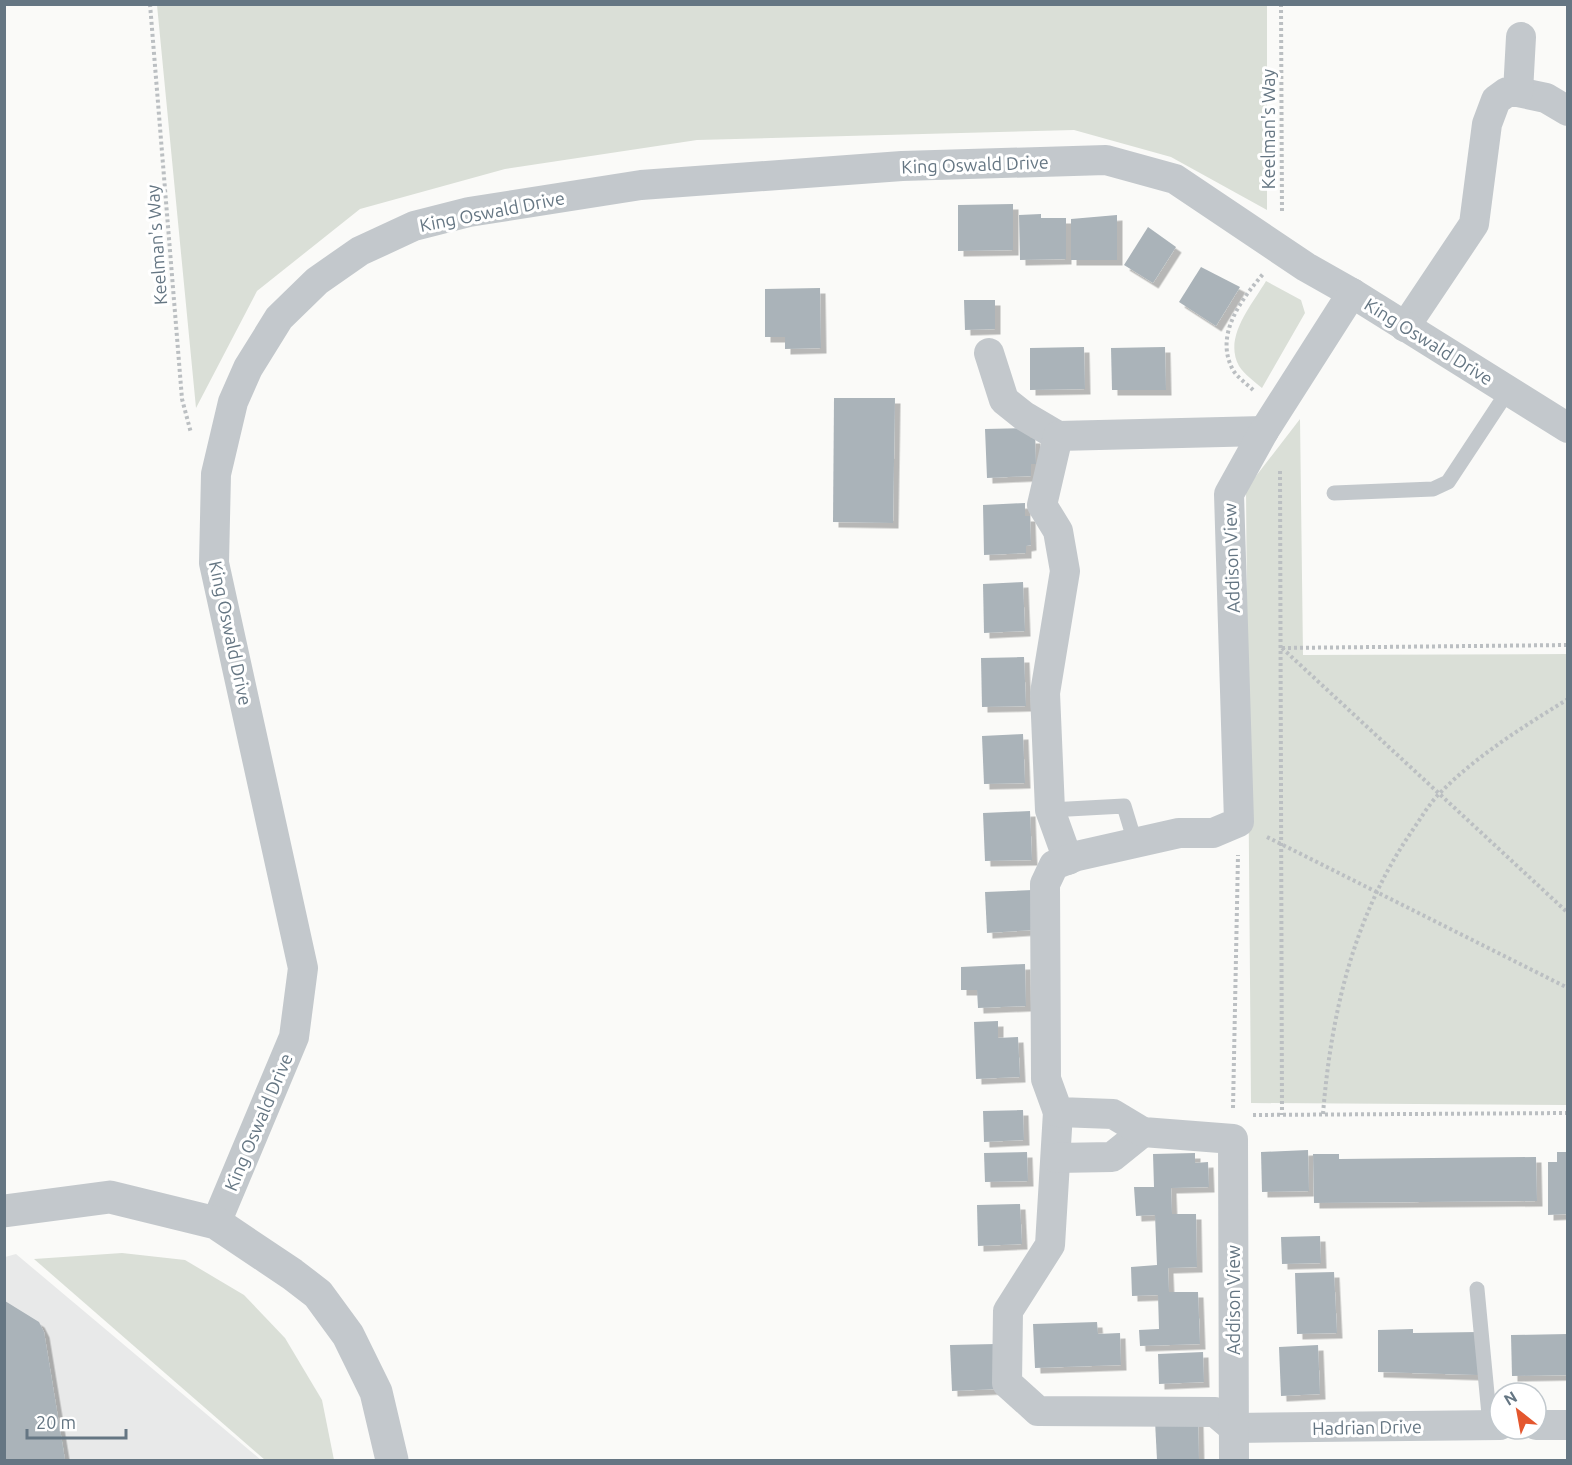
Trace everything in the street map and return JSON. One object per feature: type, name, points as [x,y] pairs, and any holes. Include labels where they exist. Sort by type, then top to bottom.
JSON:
[{"type":"street","points":[[1518,92],[1521,37]]},
{"type":"street","points":[[1405,327],[1474,224],[1487,124],[1496,100],[1507,92],[1518,92],[1546,98],[1568,111]]},
{"type":"street","name":"King Oswald Drive","points":[[216,1223],[294,1037],[303,968],[214,563],[216,474],[233,402],[248,368],[279,318],[316,281],[360,251],[414,226],[469,212],[641,185],[902,166],[1106,160],[1174,179],[1282,252],[1568,428]]},
{"type":"street","name":"Addison View","points":[[1239,822],[1229,494],[1270,421],[1352,293]]},
{"type":"street","points":[[989,353],[1004,400],[1024,416],[1058,436],[1270,421]]},
{"type":"street","points":[[1058,436],[1042,505],[1058,531],[1065,571],[1045,693],[1050,810],[1068,860]]},
{"type":"street","points":[[1234,1428],[1215,1412],[1038,1411],[1007,1383],[1008,1311],[1050,1245],[1058,1112],[1046,1079],[1045,884],[1054,865],[1068,860],[1179,833],[1213,833],[1239,822]]},
{"type":"street","points":[[1058,1112],[1113,1114],[1143,1132],[1233,1127]]},
{"type":"street","name":"Addison View","points":[[1233,1127],[1234,1461]]},
{"type":"street","points":[[1056,1158],[1112,1157],[1143,1132]]},
{"type":"street","points":[[4,1211],[110,1197],[216,1223],[318,1294],[348,1335],[376,1392],[392,1461]]},
{"type":"street","name":"Hadrian Drive","points":[[1234,1428],[1488,1425]]},
{"type":"street","points":[[1548,1425],[1568,1425]]},
{"type":"lane","points":[[1334,493],[1434,489],[1448,482],[1508,392]]},
{"type":"lane","points":[[1050,810],[1124,806],[1135,842]]},
{"type":"lane","points":[[1477,1289],[1489,1381]]},
{"type":"path","name":"Keelman's Way","points":[[150,4],[182,399],[194,443],[216,474]]},
{"type":"path","name":"Keelman's Way","points":[[1281,4],[1282,252]]},
{"type":"path","points":[[1270,421],[1234,371],[1226,336],[1242,299],[1282,252]]},
{"type":"path","points":[[1280,465],[1282,1115]]},
{"type":"path","points":[[1281,648],[1568,645]]},
{"type":"path","points":[[1281,648],[1568,913]]},
{"type":"path","points":[[1323,1114],[1327,1059],[1357,935],[1376,892],[1403,844],[1439,794],[1495,746],[1568,699]]},
{"type":"path","points":[[1568,988],[1239,822],[1233,1127],[1282,1115],[1568,1113]]},
{"type":"shaded area","points":[[157,5],[1267,5],[1267,210],[1171,157],[1074,130],[697,140],[505,169],[360,209],[257,291],[196,408]]},
{"type":"shaded area","points":[[1266,281],[1301,300],[1305,313],[1262,388],[1239,366],[1234,344],[1241,322]]},
{"type":"shaded area","points":[[1300,419],[1303,655],[1567,654],[1567,1105],[1251,1103],[1246,489]]},
{"type":"shaded area","points":[[122,1253],[185,1260],[244,1295],[285,1338],[322,1400],[334,1460],[265,1460],[34,1259]]},
{"type":"shaded area","points":[[16,1254],[261,1460],[5,1460],[5,1257]]},
{"type":"building","points":[[1013,204],[1013,250],[958,251],[958,205]]},
{"type":"building","points":[[1041,214],[1041,218],[1066,218],[1066,259],[1020,260],[1019,215]]},
{"type":"building","points":[[1117,215],[1117,260],[1071,260],[1071,219]]},
{"type":"building","points":[[1148,227],[1176,247],[1153,283],[1124,265]]},
{"type":"building","points":[[1201,267],[1240,287],[1216,326],[1179,302]]},
{"type":"building","points":[[820,288],[821,348],[785,349],[785,337],[765,337],[765,289]]},
{"type":"building","points":[[964,300],[995,300],[995,329],[965,330]]},
{"type":"building","points":[[1084,347],[1085,389],[1030,390],[1030,348]]},
{"type":"building","points":[[1165,347],[1166,390],[1112,390],[1111,348]]},
{"type":"building","points":[[834,398],[895,398],[893,523],[833,522]]},
{"type":"building","points":[[1030,428],[1030,438],[1035,438],[1036,464],[1031,464],[1031,476],[987,478],[985,429]]},
{"type":"building","points":[[1025,503],[1025,516],[1030,516],[1031,545],[1026,546],[1026,553],[984,555],[983,505]]},
{"type":"building","points":[[1023,582],[1025,631],[984,633],[983,584]]},
{"type":"building","points":[[1024,657],[1026,706],[982,707],[981,658]]},
{"type":"building","points":[[1023,734],[1025,783],[984,784],[982,736]]},
{"type":"building","points":[[1030,811],[1032,860],[985,861],[983,813]]},
{"type":"building","points":[[1033,890],[1034,930],[987,933],[985,892]]},
{"type":"building","points":[[1025,964],[1026,1006],[978,1008],[977,990],[961,990],[961,967]]},
{"type":"building","points":[[998,1021],[998,1038],[1018,1037],[1020,1077],[976,1079],[974,1022]]},
{"type":"building","points":[[1023,1110],[1024,1140],[984,1142],[983,1111]]},
{"type":"building","points":[[1308,1150],[1309,1191],[1262,1192],[1261,1152]]},
{"type":"building","points":[[1027,1152],[1028,1181],[985,1182],[984,1153]]},
{"type":"building","points":[[1557,1152],[1568,1152],[1568,1214],[1548,1215],[1548,1162],[1557,1162]]},
{"type":"building","points":[[1195,1153],[1195,1163],[1208,1162],[1209,1187],[1171,1188],[1172,1214],[1196,1214],[1197,1267],[1168,1268],[1169,1292],[1198,1292],[1200,1344],[1140,1346],[1139,1330],[1159,1329],[1158,1295],[1132,1296],[1131,1267],[1157,1265],[1155,1215],[1136,1216],[1134,1187],[1154,1187],[1153,1154]]},
{"type":"building","points":[[1313,1154],[1339,1154],[1339,1159],[1536,1157],[1537,1201],[1314,1203]]},
{"type":"building","points":[[1020,1204],[1022,1244],[978,1246],[977,1205]]},
{"type":"building","points":[[1320,1236],[1321,1263],[1282,1264],[1281,1237]]},
{"type":"building","points":[[1334,1272],[1337,1333],[1297,1334],[1295,1273]]},
{"type":"building","points":[[5,1301],[39,1322],[44,1332],[65,1460],[5,1460]]},
{"type":"building","points":[[1097,1322],[1098,1334],[1120,1333],[1121,1365],[1035,1368],[1033,1324]]},
{"type":"building","points":[[1413,1329],[1413,1333],[1478,1332],[1478,1375],[1378,1372],[1378,1330]]},
{"type":"building","points":[[1568,1334],[1568,1375],[1512,1376],[1511,1335]]},
{"type":"building","points":[[996,1344],[997,1389],[952,1391],[950,1345]]},
{"type":"building","points":[[1318,1345],[1320,1394],[1281,1396],[1279,1347]]},
{"type":"building","points":[[1203,1352],[1204,1382],[1159,1384],[1158,1354]]},
{"type":"building","points":[[1198,1419],[1199,1460],[1157,1460],[1155,1421]]}]
